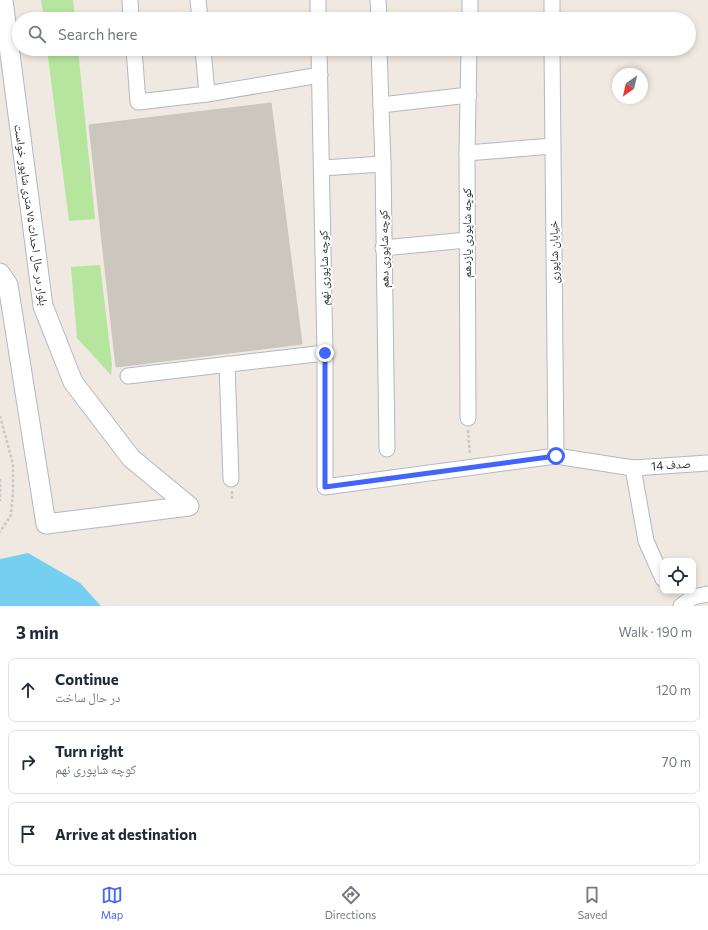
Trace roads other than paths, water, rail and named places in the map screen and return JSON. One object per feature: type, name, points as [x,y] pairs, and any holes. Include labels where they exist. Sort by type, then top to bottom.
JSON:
[{"type":"street","name":"بلوار در حال احداث ۷۵ متری شاپور خواست","points":[[0,273],[8,285],[46,524],[189,506],[130,458],[73,382],[43,306],[3,0]]},
{"type":"street","points":[[130,0],[131,12]]},
{"type":"street","points":[[198,0],[199,12]]},
{"type":"street","points":[[318,0],[318,12]]},
{"type":"street","points":[[378,0],[379,12]]},
{"type":"street","points":[[470,0],[470,12]]},
{"type":"street","points":[[552,0],[552,12]]},
{"type":"street","points":[[135,56],[138,102],[206,94],[320,75]]},
{"type":"street","points":[[203,56],[206,94]]},
{"type":"street","name":"کوچه شاپوری نهم","points":[[319,56],[325,353],[325,487]]},
{"type":"street","name":"کوچه شاپوری دهم","points":[[379,56],[383,164],[387,449]]},
{"type":"street","name":"کوچه شاپوری یازدهم","points":[[468,418],[467,153],[470,56]]},
{"type":"street","name":"خیابان شاپوری","points":[[552,56],[556,456]]},
{"type":"street","points":[[381,105],[469,95]]},
{"type":"street","points":[[467,153],[552,146]]},
{"type":"street","points":[[322,168],[383,164]]},
{"type":"street","points":[[383,248],[468,240]]},
{"type":"street","points":[[128,376],[325,353]]},
{"type":"street","points":[[227,364],[231,479]]},
{"type":"street","name":"صدف 14","points":[[325,487],[556,456],[633,468],[708,463]]},
{"type":"street","points":[[633,468],[646,541],[660,572]]},
{"type":"street","points":[[685,598],[708,594]]},
{"type":"water","points":[[28,553],[80,583],[101,606],[0,606],[0,559]]}]
